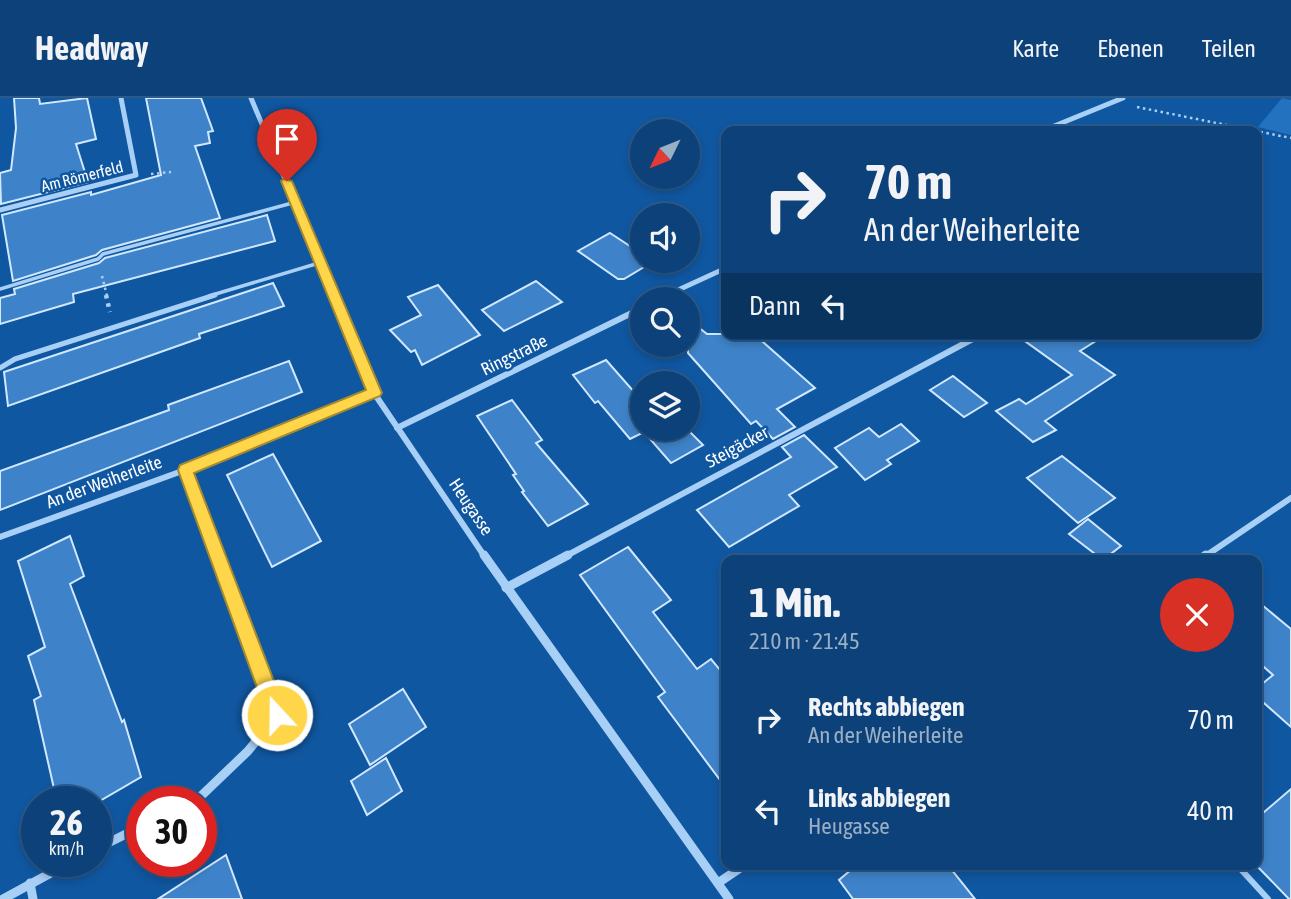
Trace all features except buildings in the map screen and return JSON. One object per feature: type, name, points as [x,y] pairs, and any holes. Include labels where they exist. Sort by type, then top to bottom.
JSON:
[{"type":"street","name":"Am Römerfeld","points":[[0,210],[136,175],[121,98]]},
{"type":"street","name":"Heugasse","points":[[251,98],[374,393],[506,587],[729,899]]},
{"type":"street","points":[[1054,126],[1123,98]]},
{"type":"street","points":[[686,287],[721,270]]},
{"type":"street","name":"Ringstraße","points":[[397,428],[630,314]]},
{"type":"street","name":"Steigäcker","points":[[506,587],[971,340]]},
{"type":"street","name":"An der Weiherleite","points":[[0,537],[185,470],[374,393]]},
{"type":"street","points":[[185,470],[277,715],[248,751],[211,786]]},
{"type":"street","points":[[1206,555],[1291,498]]},
{"type":"street","points":[[718,883],[737,870]]},
{"type":"street","points":[[3,899],[42,877]]},
{"type":"street","points":[[30,883],[33,899]]},
{"type":"lane","points":[[0,289],[98,259],[103,254],[296,202]]},
{"type":"lane","points":[[0,368],[15,359],[113,326],[319,263]]},
{"type":"lane","points":[[1241,870],[1268,899]]},
{"type":"path","points":[[1112,102],[1231,126]]},
{"type":"path","points":[[1262,132],[1291,138]]},
{"type":"path","points":[[98,259],[113,326]]},
{"type":"shaded area","points":[[1282,98],[1291,100],[1291,135],[1259,126]]},
{"type":"route","points":[[277,715],[185,470],[374,393],[287,181]]}]
